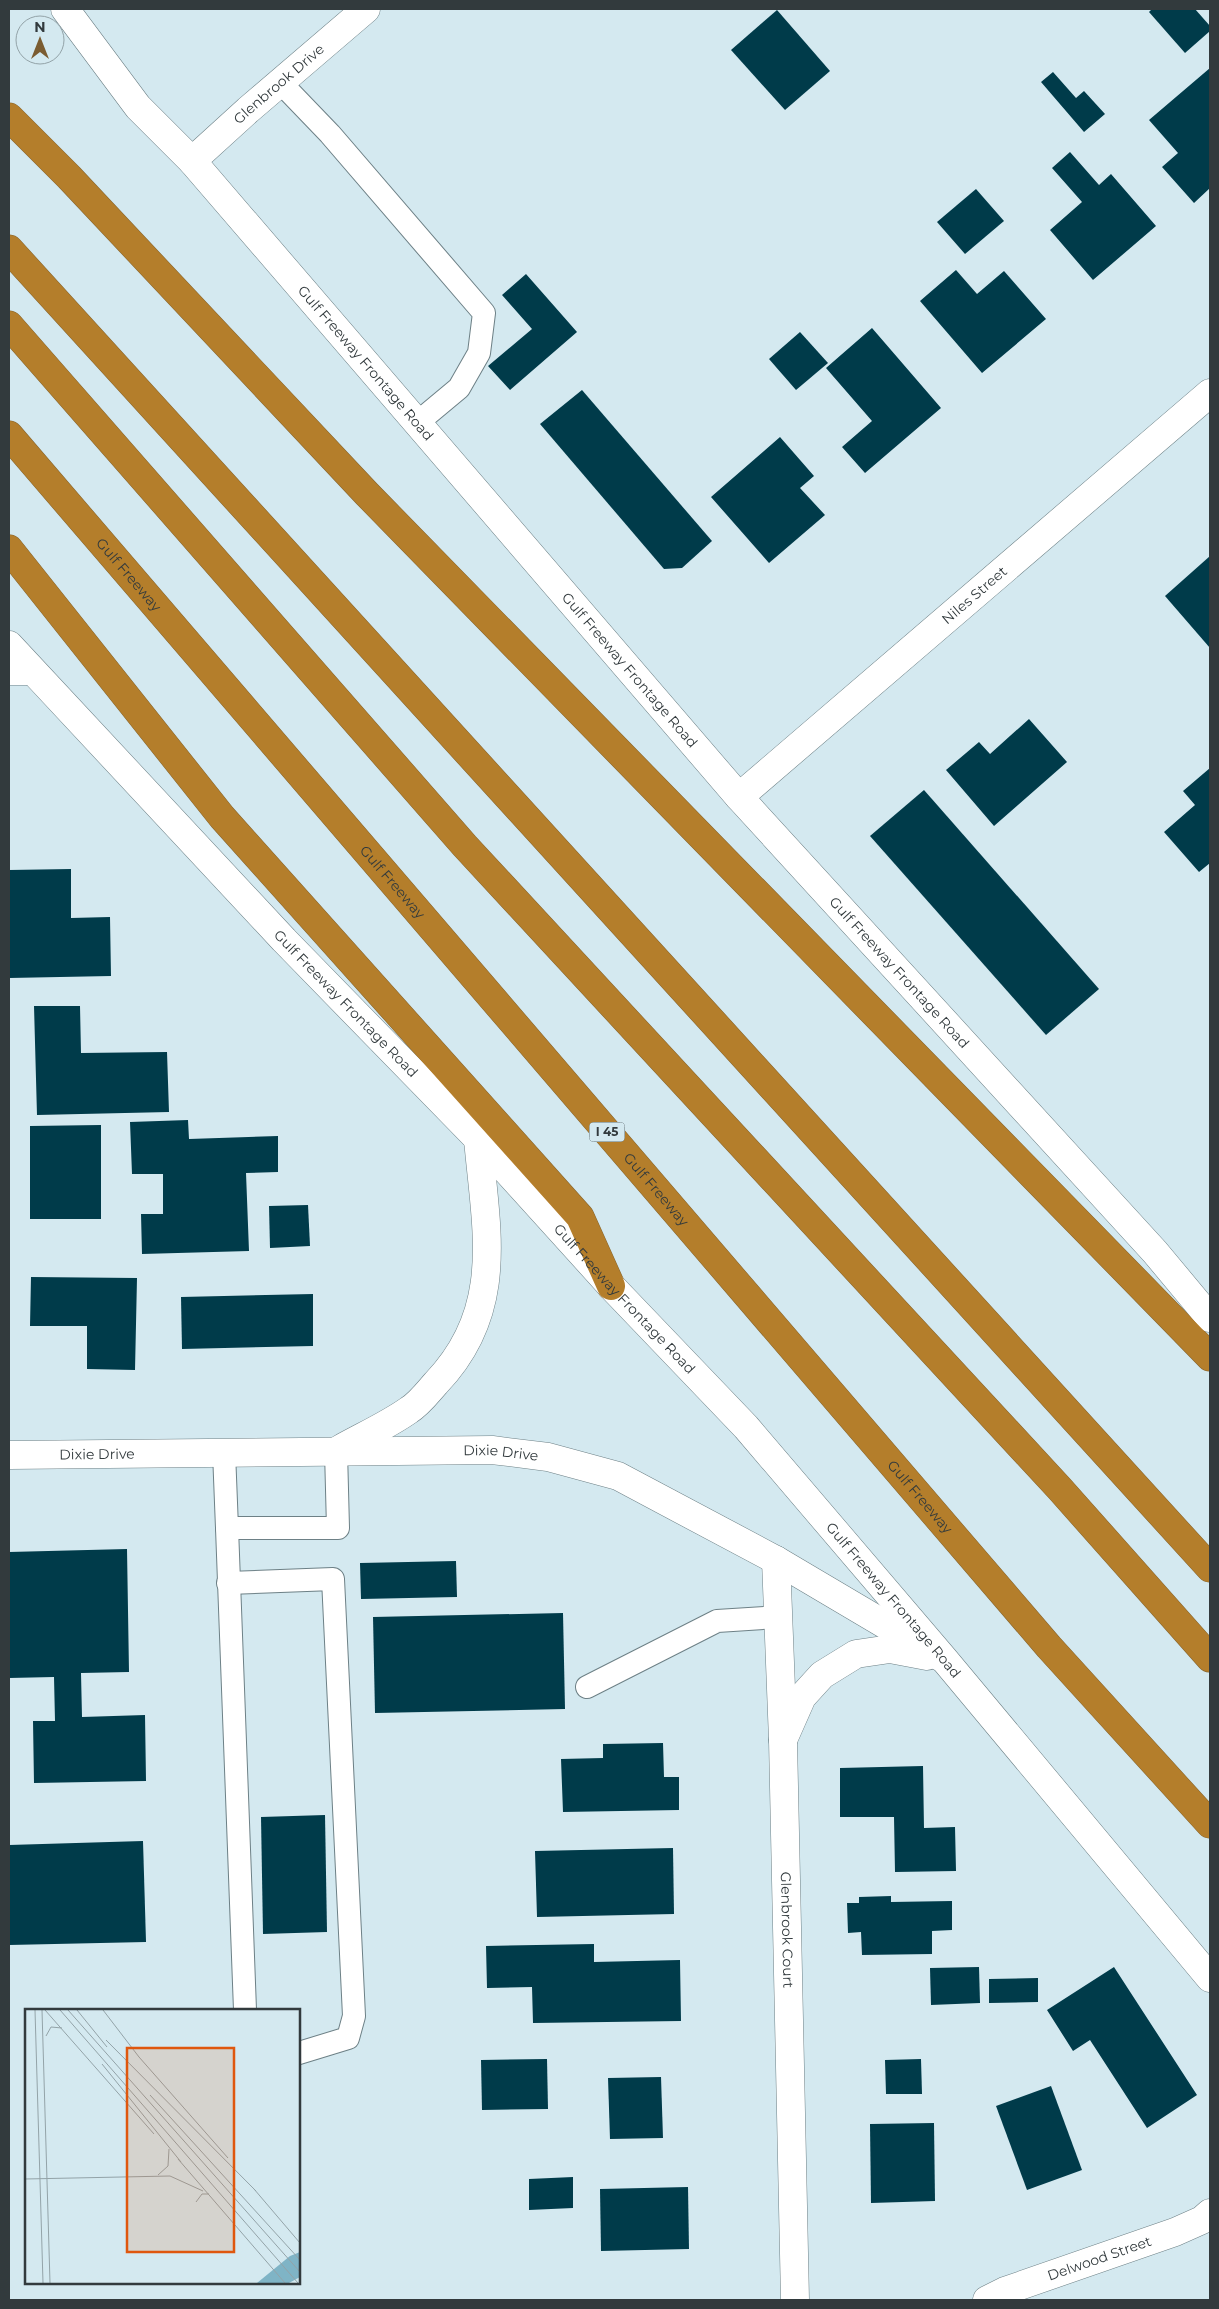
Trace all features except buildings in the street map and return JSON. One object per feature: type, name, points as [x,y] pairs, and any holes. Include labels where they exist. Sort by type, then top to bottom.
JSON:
[{"type":"highway","points":[[9,117],[69,177],[367,494],[1210,1358]]},
{"type":"highway","points":[[9,249],[1210,1568]]},
{"type":"highway","points":[[9,325],[465,846],[1053,1482],[1210,1658]]},
{"type":"highway","name":"Gulf Freeway","points":[[9,435],[1043,1639],[1210,1824]]},
{"type":"highway","points":[[9,549],[222,816],[580,1216],[611,1286]]},
{"type":"main road","name":"Gulf Freeway Frontage Road","points":[[65,9],[138,107],[192,161],[739,796],[1148,1245],[1210,1318]]},
{"type":"main road","name":"Glenbrook Drive","points":[[192,161],[280,82],[366,9]]},
{"type":"main road","name":"Niles Street","points":[[739,796],[1210,393]]},
{"type":"main road","name":"Gulf Freeway Frontage Road","points":[[9,645],[20,671],[478,1139],[611,1286],[746,1427],[944,1659],[1210,1978]]},
{"type":"main road","points":[[336,1451],[411,1410],[448,1371],[473,1330],[486,1289],[487,1234],[478,1139]]},
{"type":"main road","name":"Dixie Drive","points":[[9,1455],[492,1450],[548,1456],[618,1476],[776,1560],[944,1659]]},
{"type":"main road","name":"Glenbrook Court","points":[[776,1560],[783,1740],[796,2300]]},
{"type":"main road","points":[[783,1740],[802,1697],[822,1675],[856,1654],[890,1649],[944,1659]]},
{"type":"main road","name":"Delwood Street","points":[[987,2300],[1005,2291],[1175,2232],[1202,2220],[1210,2213]]},
{"type":"lane","points":[[280,82],[330,134],[484,313],[480,353],[459,388],[417,423]]},
{"type":"lane","points":[[227,1528],[338,1528],[336,1451]]},
{"type":"lane","points":[[224,1452],[244,2009]]},
{"type":"lane","points":[[228,1583],[332,1579],[354,2016],[348,2038],[300,2053]]},
{"type":"lane","points":[[587,1687],[717,1621],[778,1616]]}]
